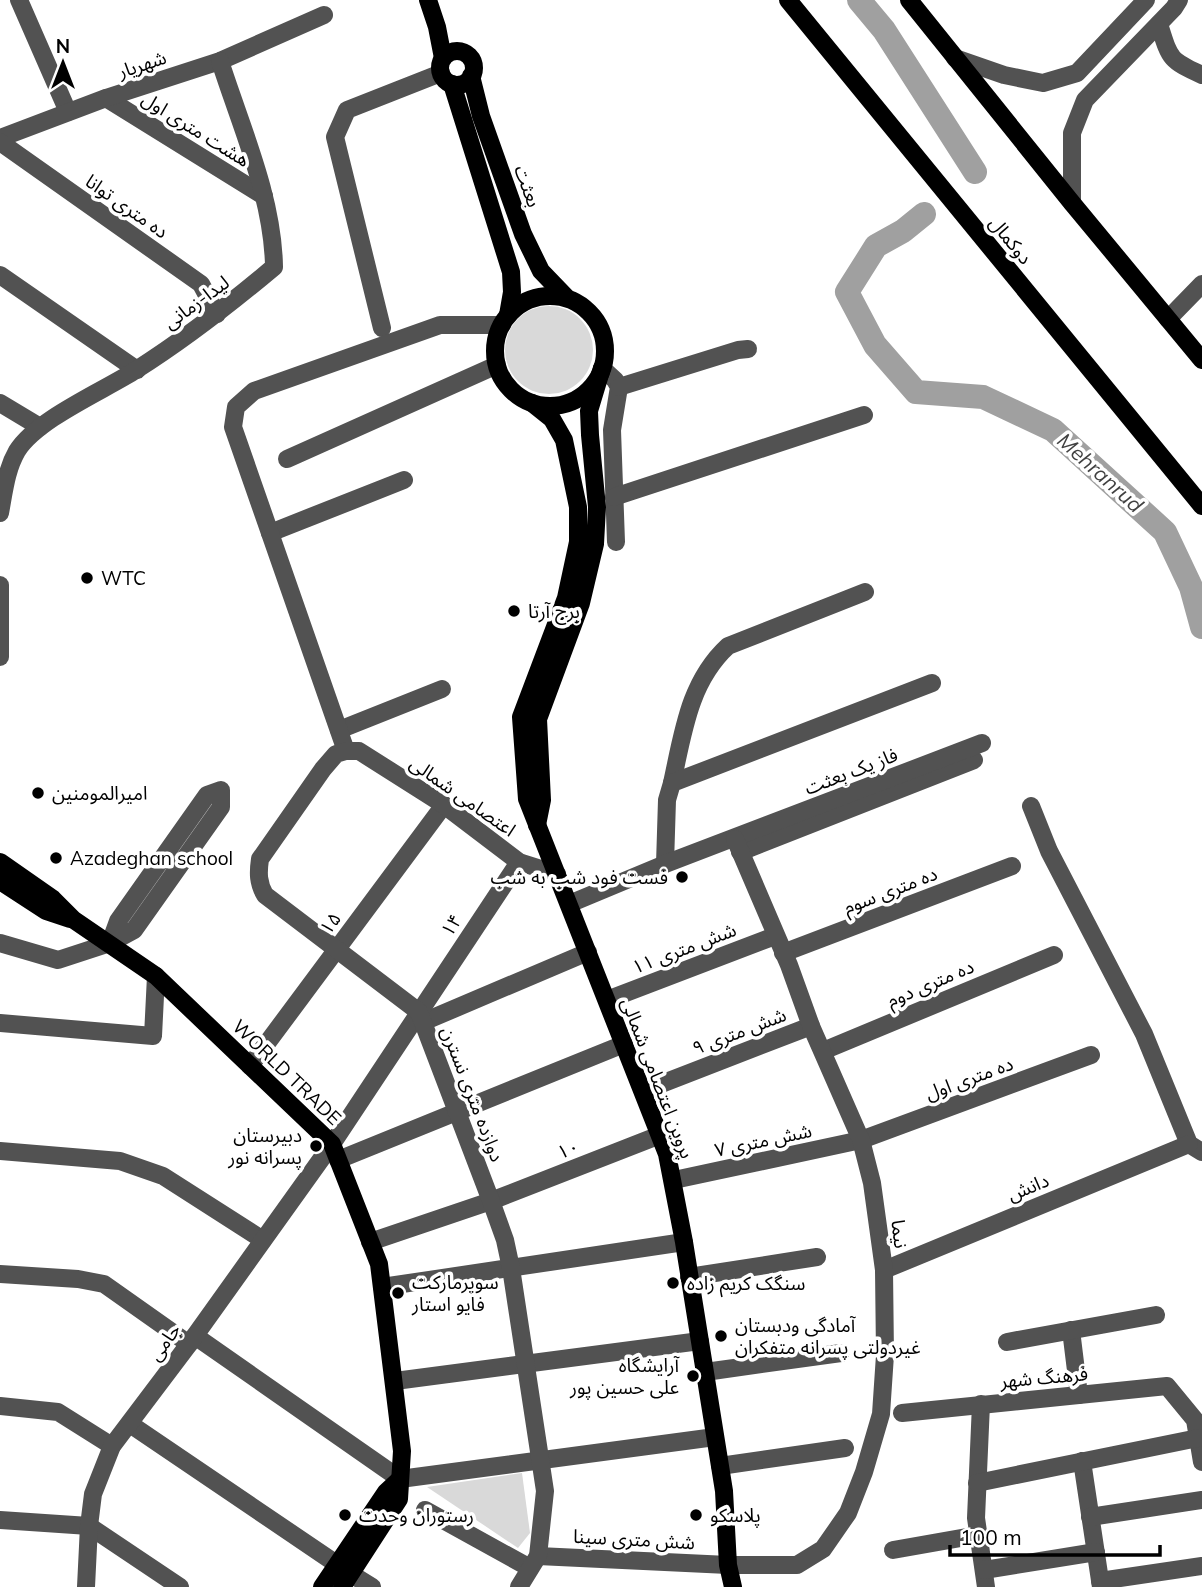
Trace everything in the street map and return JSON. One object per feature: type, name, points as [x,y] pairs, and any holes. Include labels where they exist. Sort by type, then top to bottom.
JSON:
[{"type":"main road","points":[[428,0],[437,27],[445,72],[512,272],[512,292],[495,348],[496,365],[504,382],[516,394],[532,403],[566,403],[582,395],[594,383],[602,368],[604,343],[595,319],[583,306],[567,298],[535,298],[520,304],[505,320]]},
{"type":"main road","name":"دوکمال","points":[[788,0],[1202,506]]},
{"type":"main road","points":[[909,0],[1202,360]]},
{"type":"main road","points":[[437,27],[468,55],[473,65],[471,76],[463,83],[445,72]]},
{"type":"main road","points":[[445,72],[452,52],[463,52]]},
{"type":"main road","name":"بعثت","points":[[471,76],[481,117],[523,234],[541,271],[567,298]]},
{"type":"main road","name":"پروین اعتصامی شمالی","points":[[537,825],[542,800],[538,719],[582,603],[594,544],[597,508],[589,411],[602,368]]},
{"type":"main road","name":"پروین اعتصامی شمالی","points":[[532,403],[552,419],[564,440],[578,508],[578,542],[566,598],[521,717],[527,799],[660,1135],[674,1180],[724,1491],[733,1587]]},
{"type":"main road","name":"WORLD TRADE","points":[[0,862],[53,899],[74,920],[156,976],[335,1152],[379,1264],[402,1451],[400,1479]]},
{"type":"main road","name":"WORLD TRADE","points":[[0,881],[46,911],[74,920]]},
{"type":"main road","points":[[322,1587],[344,1575],[386,1492],[400,1479]]},
{"type":"main road","name":"پروین اعتصامی شمالی","points":[[719,1587],[729,1565]]},
{"type":"street","points":[[19,0],[68,112]]},
{"type":"street","points":[[956,58],[1004,75],[1043,83],[1077,73],[1146,0]]},
{"type":"street","points":[[1072,203],[1072,132],[1085,100],[1179,0]]},
{"type":"street","name":"شهریار","points":[[0,140],[106,98],[220,61],[324,15]]},
{"type":"street","points":[[1159,24],[1166,48],[1175,63],[1202,75]]},
{"type":"street","name":"لیدا-زمانی","points":[[0,513],[8,470],[18,450],[40,427],[136,370],[218,314],[274,267],[273,237],[264,196],[220,61]]},
{"type":"street","points":[[382,328],[335,137],[347,110],[445,72]]},
{"type":"street","name":"هشت متری اول","points":[[106,98],[264,196]]},
{"type":"street","name":"ده متری توانا","points":[[0,140],[201,284],[218,314]]},
{"type":"street","points":[[0,275],[136,370]]},
{"type":"street","points":[[1168,319],[1202,285]]},
{"type":"street","points":[[346,751],[233,427],[236,407],[254,390],[440,325],[505,320]]},
{"type":"street","points":[[618,387],[748,349]]},
{"type":"street","points":[[287,460],[496,365]]},
{"type":"street","points":[[602,368],[615,380],[618,387],[612,430],[616,542]]},
{"type":"street","points":[[0,403],[40,427]]},
{"type":"street","points":[[614,497],[864,415]]},
{"type":"street","points":[[270,533],[404,480]]},
{"type":"street","points":[[0,586],[1,655]]},
{"type":"street","points":[[665,864],[667,800],[689,706],[713,659],[728,646],[865,592]]},
{"type":"street","points":[[672,783],[932,683]]},
{"type":"street","points":[[339,730],[442,689]]},
{"type":"street","name":"فاز یک بعثت","points":[[737,846],[982,743]]},
{"type":"street","name":"اعتصامی شمالی","points":[[346,751],[359,751],[444,805],[519,862],[557,874]]},
{"type":"street","name":"دوازده متری نسترن","points":[[346,751],[336,754],[315,780],[260,859],[259,886],[265,895],[421,1017],[505,1240],[511,1268],[545,1491],[534,1562]]},
{"type":"street","points":[[569,904],[665,864],[737,846],[974,760]]},
{"type":"street","points":[[0,943],[58,960],[110,943],[134,930],[221,807],[221,790]]},
{"type":"street","name":"۱۵","points":[[250,1066],[444,805]]},
{"type":"street","points":[[1031,806],[1049,851],[1144,1034],[1195,1148]]},
{"type":"street","name":"نیما","points":[[729,1565],[797,1565],[823,1549],[848,1513],[864,1472],[881,1414],[885,1355],[884,1270],[872,1183],[861,1140],[737,846]]},
{"type":"street","name":"۱۴","points":[[335,1152],[519,862]]},
{"type":"street","name":"ده متری سوم","points":[[783,953],[1012,866]]},
{"type":"street","name":"۱۱ شش متری","points":[[607,1000],[775,936]]},
{"type":"street","points":[[421,1017],[587,952]]},
{"type":"street","name":"ده متری دوم","points":[[823,1051],[1054,955]]},
{"type":"street","points":[[0,1023],[153,1036],[156,976]]},
{"type":"street","name":"۹ شش متری","points":[[643,1091],[811,1026]]},
{"type":"street","points":[[335,1152],[456,1112],[624,1044]]},
{"type":"street","name":"ده متری اول","points":[[861,1140],[1091,1055]]},
{"type":"street","name":"۱۰","points":[[370,1242],[491,1201],[660,1135]]},
{"type":"street","name":"۷ شش متری","points":[[674,1180],[861,1140]]},
{"type":"street","name":"دانش","points":[[884,1270],[1195,1148]]},
{"type":"street","points":[[0,1151],[120,1161],[163,1175],[263,1240]]},
{"type":"street","name":"جامی","points":[[86,1587],[93,1494],[112,1446],[263,1240],[335,1152]]},
{"type":"street","points":[[382,1287],[684,1242]]},
{"type":"street","points":[[689,1277],[817,1257]]},
{"type":"street","points":[[0,1274],[78,1279],[104,1284],[400,1479],[715,1437]]},
{"type":"street","points":[[1007,1342],[1156,1315]]},
{"type":"street","points":[[1071,1330],[1079,1395]]},
{"type":"street","points":[[395,1381],[700,1342]]},
{"type":"street","points":[[705,1372],[841,1353]]},
{"type":"street","name":"فرهنگ شهر","points":[[985,1578],[976,1518],[981,1404],[1167,1386],[1195,1420],[1202,1462]]},
{"type":"street","points":[[902,1413],[981,1404]]},
{"type":"street","points":[[0,1406],[58,1412],[112,1446]]},
{"type":"street","points":[[130,1424],[344,1575],[372,1587]]},
{"type":"street","points":[[977,1483],[1198,1438]]},
{"type":"street","points":[[720,1466],[845,1447]]},
{"type":"street","points":[[1082,1461],[1101,1584],[1202,1566]]},
{"type":"street","points":[[1090,1517],[1202,1500]]},
{"type":"street","points":[[425,1510],[534,1562],[519,1587]]},
{"type":"street","points":[[0,1520],[89,1526],[180,1587]]},
{"type":"street","points":[[893,1550],[978,1535]]},
{"type":"street","points":[[985,1578],[1096,1552]]},
{"type":"street","name":"شش متری سینا","points":[[534,1562],[729,1565]]},
{"type":"shaded area","points":[[549,306],[566,309],[580,319],[590,333],[593,350],[590,367],[580,381],[566,391],[549,394],[532,391],[518,381],[508,367],[505,350],[508,333],[518,319],[532,309]]},
{"type":"shaded area","points":[[522,1473],[530,1533],[518,1548],[427,1487]]},
{"type":"waterway","name":"Mehranrud","points":[[859,0],[884,30],[975,172]]},
{"type":"waterway","name":"Mehranrud","points":[[924,214],[903,231],[876,246],[847,292],[875,345],[916,392],[983,397],[1053,430],[1165,532],[1191,587],[1202,627]]},
{"type":"place","name":"WTC","points":[[87,578]]},
{"type":"place","name":"برج آرتا","points":[[514,611]]},
{"type":"place","name":"امیرالمومنین","points":[[38,793]]},
{"type":"place","name":"Azadeghan school","points":[[56,858]]},
{"type":"place","name":"فست فود شب به شب","points":[[682,877]]},
{"type":"place","name":"دبیرستان پسرانه نور","points":[[316,1146]]},
{"type":"place","name":"سنگک کریم زاده","points":[[673,1283]]},
{"type":"place","name":"سوپرمارکت فایو استار","points":[[398,1293]]},
{"type":"place","name":"آمادگی ودبستان غیردولتی پسرانه متفکران","points":[[721,1336]]},
{"type":"place","name":"آرایشگاه علی حسین پور","points":[[693,1376]]},
{"type":"place","name":"رستوران وحدت","points":[[345,1515]]},
{"type":"place","name":"پلاسکو","points":[[696,1515]]}]
